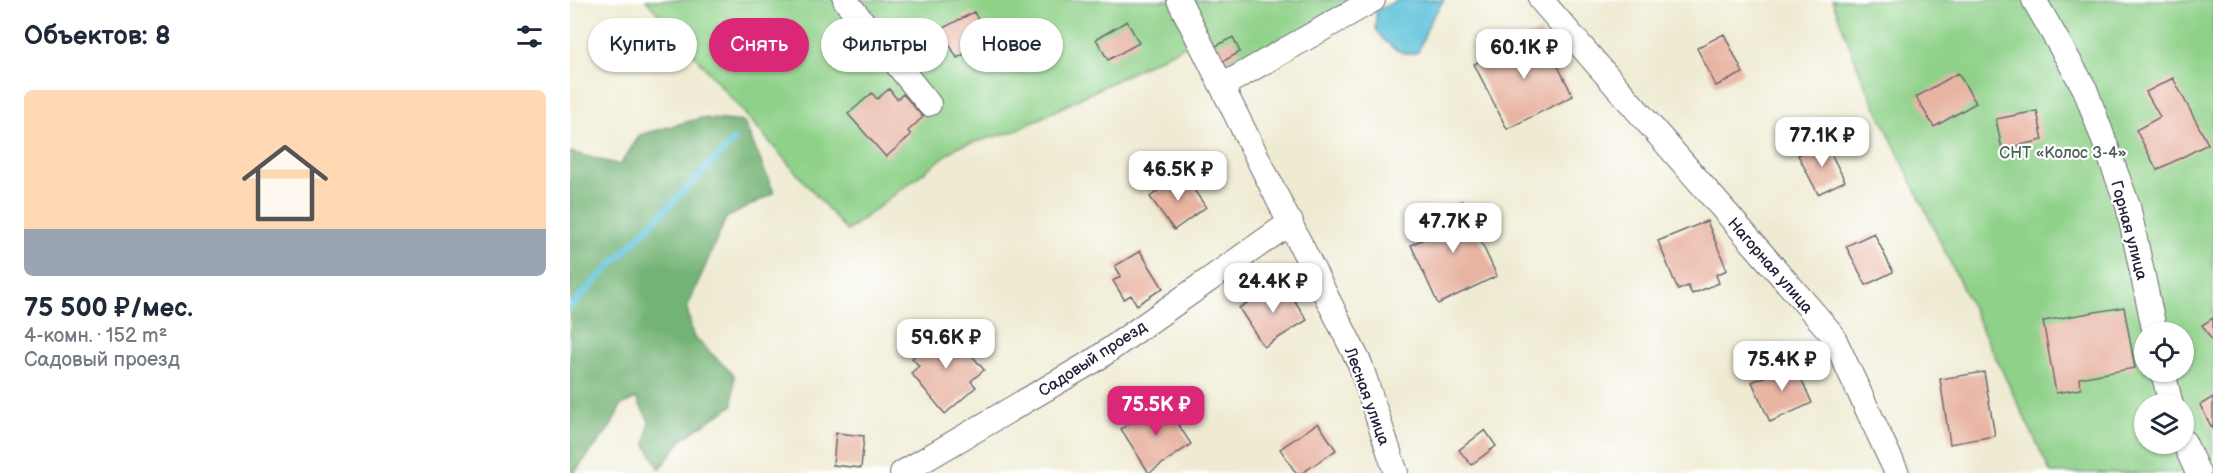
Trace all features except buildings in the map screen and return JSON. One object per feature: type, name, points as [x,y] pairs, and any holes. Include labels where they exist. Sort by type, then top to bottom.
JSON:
[{"type":"street","points":[[845,0],[929,104]]},
{"type":"street","name":"Лесная улица","points":[[1179,0],[1222,86],[1283,227],[1360,364],[1396,473]]},
{"type":"street","points":[[1222,86],[1373,0]]},
{"type":"street","name":"Нагорная улица","points":[[1541,0],[1609,81],[1832,334],[1897,473]]},
{"type":"street","name":"Горная улица","points":[[2034,0],[2085,89],[2128,206],[2153,322]]},
{"type":"street","name":"Садовый проезд","points":[[902,473],[1095,360],[1283,227]]},
{"type":"street","points":[[2189,454],[2198,473]]},
{"type":"green space","points":[[646,0],[1360,0],[1229,76],[1208,34],[1015,131],[957,147],[847,231],[697,59],[697,18],[662,18]]},
{"type":"green space","name":"СНТ «Колос 3-4»","points":[[1832,0],[2213,0],[2213,473],[2051,473],[1863,80]]},
{"type":"green space","points":[[701,118],[744,122],[774,193],[726,218],[687,308],[693,336],[734,375],[733,405],[683,438],[660,469],[646,445],[649,421],[636,398],[621,405],[611,426],[574,473],[570,473],[570,152],[620,165],[640,135]]},
{"type":"water","points":[[1398,0],[1444,0],[1430,21],[1418,52],[1399,51],[1376,29],[1376,11]]},
{"type":"waterway","points":[[570,307],[734,140]]}]
